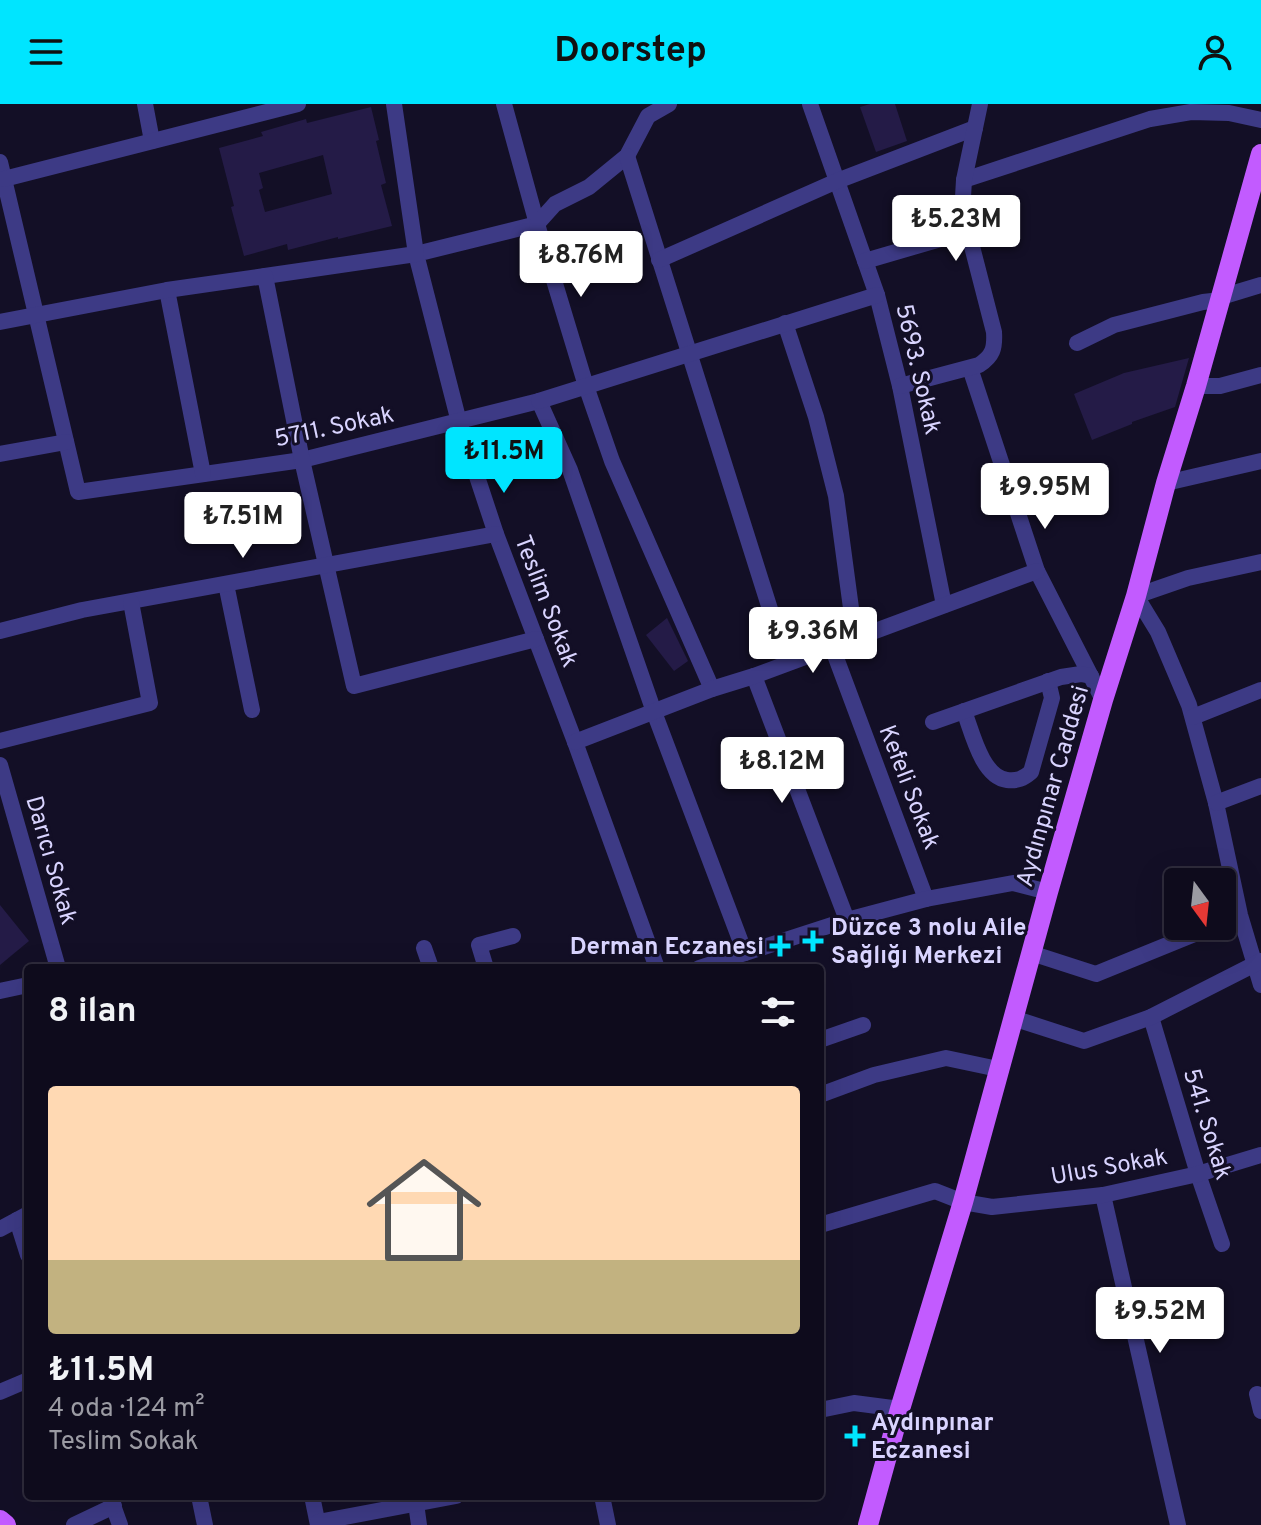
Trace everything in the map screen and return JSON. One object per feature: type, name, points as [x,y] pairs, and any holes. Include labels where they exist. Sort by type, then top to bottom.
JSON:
[{"type":"main road","name":"Aydınpınar Caddesi","points":[[868,1525],[963,1202],[1103,700],[1258,179],[1261,154]]},
{"type":"main road","points":[[0,1520],[6,1525]]},
{"type":"street","points":[[145,104],[152,141]]},
{"type":"street","points":[[4,179],[298,104]]},
{"type":"street","name":"Teslim Sokak","points":[[394,104],[416,254],[459,422],[496,534],[656,964]]},
{"type":"street","points":[[504,104],[586,386],[612,461],[712,689]]},
{"type":"street","points":[[0,322],[167,290],[416,254],[537,224],[555,204],[589,187],[627,156],[648,116],[669,104]]},
{"type":"street","name":"5693. Sokak","points":[[810,104],[877,295],[900,386],[944,605]]},
{"type":"street","points":[[900,386],[970,368],[987,360],[995,347],[963,197],[980,104]]},
{"type":"street","points":[[964,180],[1150,119],[1191,112],[1229,113],[1261,120]]},
{"type":"street","points":[[659,260],[837,181],[975,128]]},
{"type":"street","points":[[627,156],[787,663]]},
{"type":"street","name":"5711. Sokak","points":[[0,162],[78,492],[302,460],[459,422],[539,401],[877,295]]},
{"type":"street","points":[[865,261],[968,231]]},
{"type":"street","points":[[265,276],[302,460],[354,686],[536,639]]},
{"type":"street","points":[[1077,343],[1114,325],[1261,285]]},
{"type":"street","points":[[167,290],[203,474]]},
{"type":"street","points":[[785,323],[816,417],[836,496],[855,638]]},
{"type":"street","points":[[970,368],[1037,571],[1103,700]]},
{"type":"street","points":[[1196,386],[1220,386],[1261,375]]},
{"type":"street","points":[[539,401],[570,470],[654,712],[745,953]]},
{"type":"street","points":[[0,454],[66,442]]},
{"type":"street","points":[[1166,483],[1261,461]]},
{"type":"street","points":[[0,631],[82,610],[496,534]]},
{"type":"street","points":[[1261,562],[1188,578],[1136,596],[1158,632],[1193,717],[1216,803],[1240,915],[1258,962],[1261,985]]},
{"type":"street","points":[[575,742],[1037,571]]},
{"type":"street","points":[[226,584],[252,710]]},
{"type":"street","points":[[0,741],[150,703],[131,602]]},
{"type":"street","name":"Kefeli Sokak","points":[[832,647],[926,899]]},
{"type":"street","points":[[933,722],[1048,681],[1081,674],[1091,676]]},
{"type":"street","points":[[754,676],[847,920]]},
{"type":"street","points":[[964,711],[989,770],[997,778],[1023,778],[1031,772],[1052,698],[1048,681]]},
{"type":"street","points":[[1193,717],[1261,690]]},
{"type":"street","name":"Darıcı Sokak","points":[[0,765],[3,787],[57,964]]},
{"type":"street","points":[[1216,803],[1261,786]]},
{"type":"street","points":[[711,964],[847,920],[926,899],[1013,883],[1048,892]]},
{"type":"street","points":[[1236,917],[1240,915]]},
{"type":"street","points":[[485,964],[479,945],[513,936]]},
{"type":"street","points":[[1031,953],[1096,974],[1180,940]]},
{"type":"street","points":[[424,948],[430,964]]},
{"type":"street","points":[[1013,1018],[1084,1041],[1151,1017],[1258,962]]},
{"type":"street","points":[[0,991],[24,986]]},
{"type":"street","name":"541. Sokak","points":[[1151,1017],[1222,1244]]},
{"type":"street","points":[[824,1039],[863,1025]]},
{"type":"street","points":[[824,1094],[874,1075],[946,1058],[998,1069]]},
{"type":"street","name":"Ulus Sokak","points":[[824,1224],[935,1191],[963,1202],[992,1207],[1103,1195],[1198,1174],[1261,1155]]},
{"type":"street","points":[[1103,1195],[1178,1525]]},
{"type":"street","points":[[0,1229],[22,1217]]},
{"type":"street","points":[[0,1392],[24,1382]]},
{"type":"street","points":[[1257,1394],[1261,1411]]},
{"type":"street","points":[[824,1409],[854,1403],[900,1409]]},
{"type":"street","points":[[200,1500],[205,1525]]},
{"type":"street","points":[[313,1500],[318,1524],[416,1500],[419,1525]]},
{"type":"street","points":[[603,1500],[608,1525]]},
{"type":"street","points":[[74,1525],[111,1501],[120,1525]]},
{"type":"building","points":[[895,104],[907,141],[876,152],[860,107]]},
{"type":"building","points":[[371,107],[386,183],[381,185],[392,226],[288,250],[287,244],[244,256],[219,148],[263,136],[261,132],[306,119],[307,123]],"holes":[[[323,155],[332,194],[265,212],[259,190],[263,188],[259,173]]]},
{"type":"building","points":[[1189,358],[1175,407],[1092,440],[1074,394],[1124,373]]},
{"type":"building","points":[[667,618],[688,661],[674,671],[646,635]]},
{"type":"building","points":[[0,905],[29,941],[0,965]]},
{"type":"place","name":"Düzce 3 nolu Aile Sağlığı Merkezi","points":[[813,941]]},
{"type":"place","name":"Derman Eczanesi","points":[[780,946]]},
{"type":"place","name":"Aydınpınar Eczanesi","points":[[855,1436]]}]
